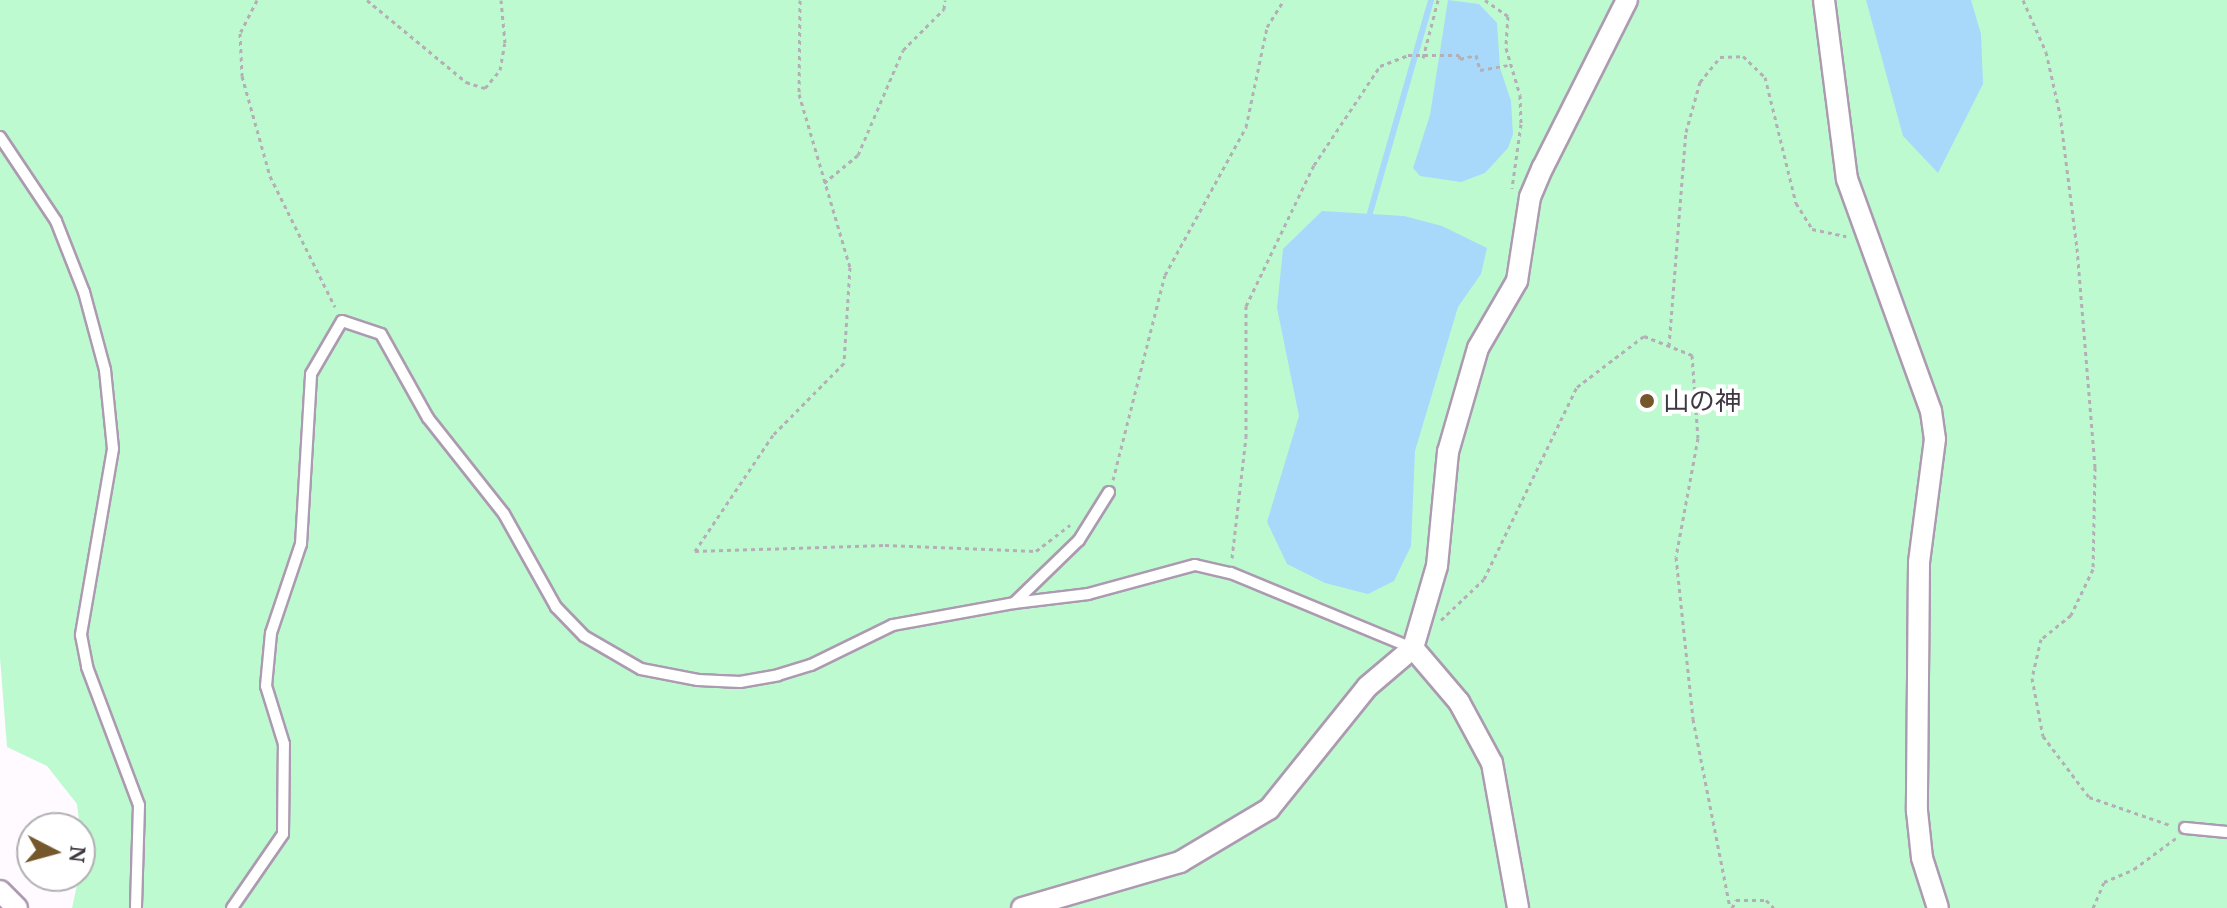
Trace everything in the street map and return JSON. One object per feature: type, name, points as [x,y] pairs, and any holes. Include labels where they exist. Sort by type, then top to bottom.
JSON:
[{"type":"street","points":[[1022,908],[1180,862],[1269,809],[1367,687],[1413,648],[1437,566],[1448,452],[1478,348],[1517,281],[1530,197],[1627,0]]},
{"type":"street","points":[[1824,0],[1847,179],[1931,411],[1935,439],[1919,563],[1917,811],[1922,858],[1938,908]]},
{"type":"street","points":[[1413,648],[1459,702],[1492,763],[1518,908]]},
{"type":"street","points":[[0,891],[17,908]]},
{"type":"lane","points":[[0,137],[56,221],[84,292],[105,370],[113,449],[81,635],[87,667],[139,805],[136,908]]},
{"type":"lane","points":[[232,908],[283,834],[288,808],[284,744],[266,686],[271,633],[301,544],[311,374],[342,321],[381,334],[428,418],[504,514],[556,607],[584,636],[641,669],[698,680],[740,682],[778,675],[811,665],[893,625],[1014,603],[1088,594],[1195,565],[1231,573],[1413,648]]},
{"type":"lane","points":[[1014,603],[1079,540],[1109,492]]},
{"type":"lane","points":[[2185,828],[2227,832]]},
{"type":"path","points":[[257,0],[240,33],[242,76],[270,176],[342,321]]},
{"type":"path","points":[[367,0],[466,82],[485,88],[500,70],[501,0]]},
{"type":"path","points":[[800,0],[799,94],[850,267],[844,363],[773,435],[695,551],[885,545],[1036,551],[1080,516]]},
{"type":"path","points":[[824,183],[858,155],[903,50],[944,9],[945,0]]},
{"type":"path","points":[[1109,492],[1124,452],[1165,275],[1246,127],[1267,27],[1284,0]]},
{"type":"path","points":[[1423,58],[1438,0]]},
{"type":"path","points":[[1485,0],[1508,16],[1508,65],[1520,95],[1521,124],[1511,196]]},
{"type":"path","points":[[2023,0],[2046,52],[2060,114],[2077,248],[2095,467],[2093,569],[2071,615],[2041,639],[2032,678],[2043,736],[2089,797],[2147,820],[2185,828]]},
{"type":"path","points":[[1231,573],[1246,437],[1246,306],[1314,165],[1351,103],[1380,66],[1408,55],[1423,58],[1440,54],[1460,59],[1476,55],[1480,70],[1508,65]]},
{"type":"path","points":[[1669,346],[1686,132],[1700,82],[1720,57],[1743,56],[1765,77],[1787,180],[1812,229],[1866,237]]},
{"type":"path","points":[[1413,648],[1484,579],[1577,387],[1644,336],[1692,355],[1698,438],[1676,557],[1693,719],[1731,908]]},
{"type":"path","points":[[2093,908],[2104,882],[2166,849],[2185,828]]},
{"type":"path","points":[[1731,908],[1736,900],[1766,900],[1774,908]]},
{"type":"green space","points":[[0,0],[2227,0],[2227,908],[72,908],[75,892],[96,892],[96,812],[78,812],[77,804],[47,766],[7,747],[0,658]]},
{"type":"water","points":[[1448,0],[1479,4],[1497,23],[1500,68],[1511,101],[1513,134],[1508,148],[1485,173],[1461,182],[1420,176],[1413,168],[1430,115]]},
{"type":"water","points":[[1866,0],[1971,0],[1981,34],[1983,84],[1938,173],[1903,136]]},
{"type":"water","points":[[1322,211],[1404,216],[1442,226],[1487,248],[1481,274],[1458,307],[1415,451],[1411,546],[1394,581],[1368,594],[1325,583],[1287,564],[1267,522],[1299,416],[1277,308],[1283,249]]},
{"type":"waterway","points":[[1370,213],[1431,0]]},
{"type":"place","name":"山の神","points":[[1647,401]]}]
